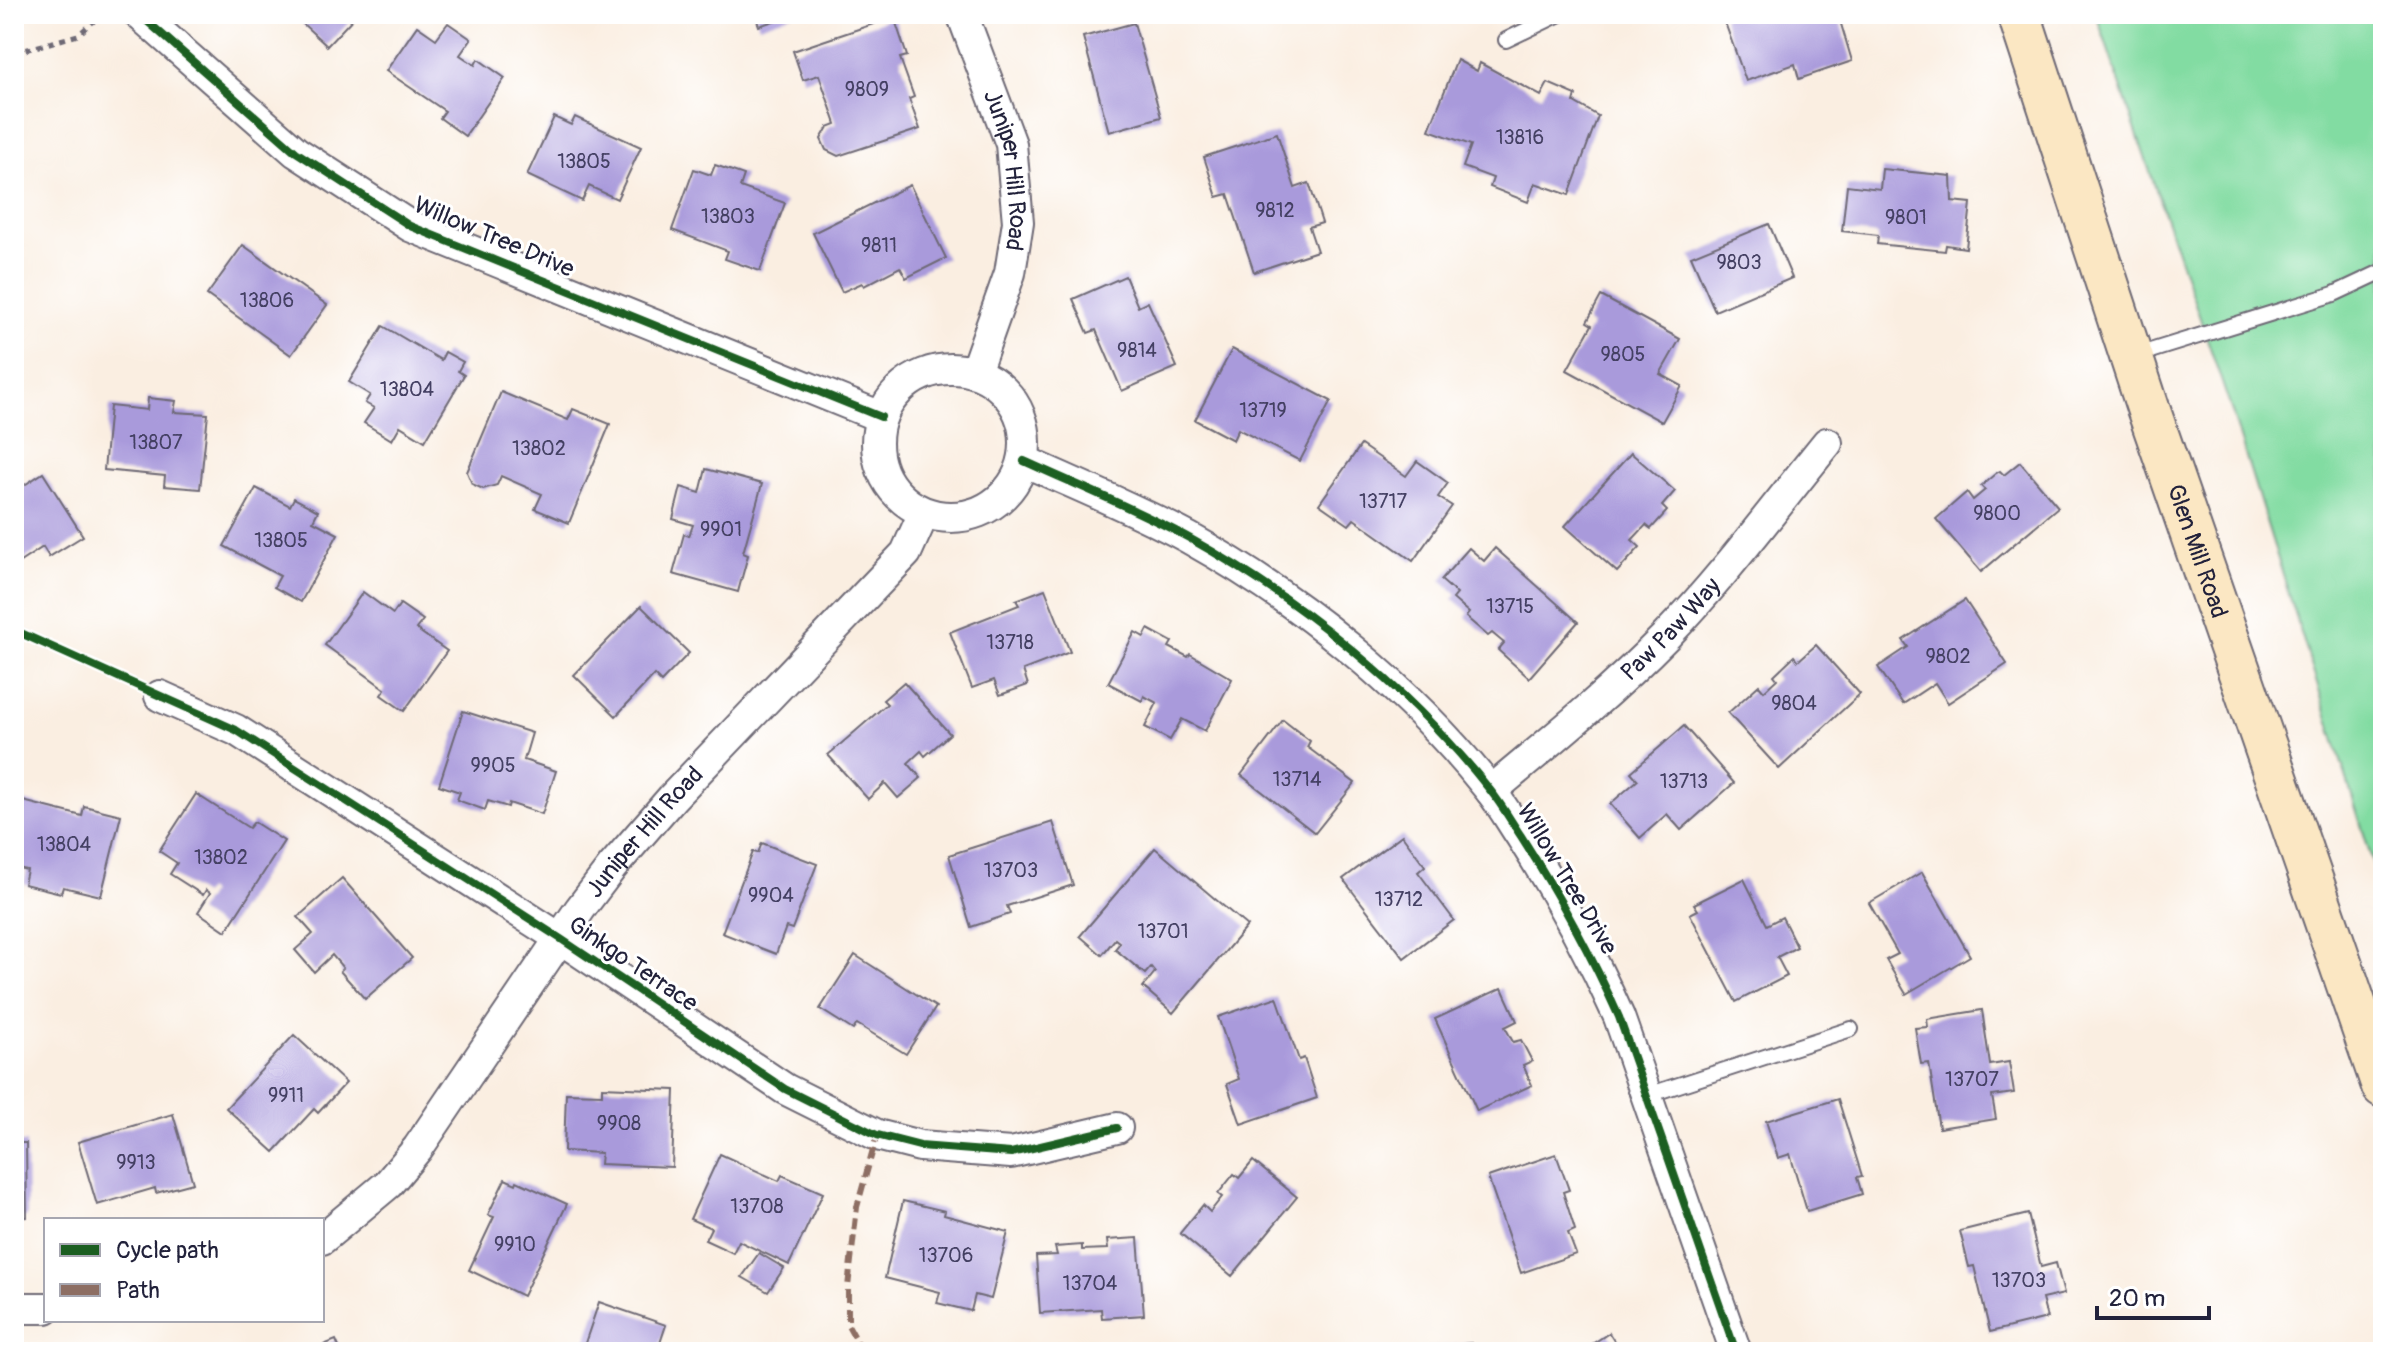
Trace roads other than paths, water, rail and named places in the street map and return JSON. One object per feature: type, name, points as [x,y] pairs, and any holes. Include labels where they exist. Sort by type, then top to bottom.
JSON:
[{"type":"main road","name":"Glen Mill Road","points":[[2019,14],[2148,408],[2383,1086]]},
{"type":"street","name":"Willow Tree Drive","points":[[139,14],[296,152],[410,226],[881,417]]},
{"type":"street","name":"Juniper Hill Road","points":[[962,14],[1011,144],[1018,222],[1010,273],[975,372]]},
{"type":"street","points":[[952,368],[975,372],[995,382],[1011,397],[1021,417],[1026,439],[1024,461],[1013,484],[997,503],[974,515],[949,518],[924,513],[905,502],[889,485],[879,463],[877,440],[881,417],[892,397],[919,377],[952,368]]},
{"type":"street","name":"Paw Paw Way","points":[[1491,791],[1598,701],[1667,635],[1827,443]]},
{"type":"street","name":"Willow Tree Drive","points":[[1024,461],[1165,526],[1315,620],[1375,670],[1427,720],[1491,791],[1548,879],[1598,969],[1619,1017],[1736,1352]]},
{"type":"street","name":"Juniper Hill Road","points":[[324,1237],[388,1184],[418,1148],[612,867],[672,798],[906,553],[924,513]]},
{"type":"street","name":"Ginkgo Terrace","points":[[160,696],[236,730],[561,939],[785,1089],[877,1135],[920,1146],[1011,1153],[1117,1128]]},
{"type":"street","points":[[14,1308],[44,1308]]},
{"type":"lane","points":[[1506,40],[1560,14]]},
{"type":"lane","points":[[2132,356],[2334,294],[2383,271]]},
{"type":"lane","points":[[1648,1095],[1851,1029]]}]
